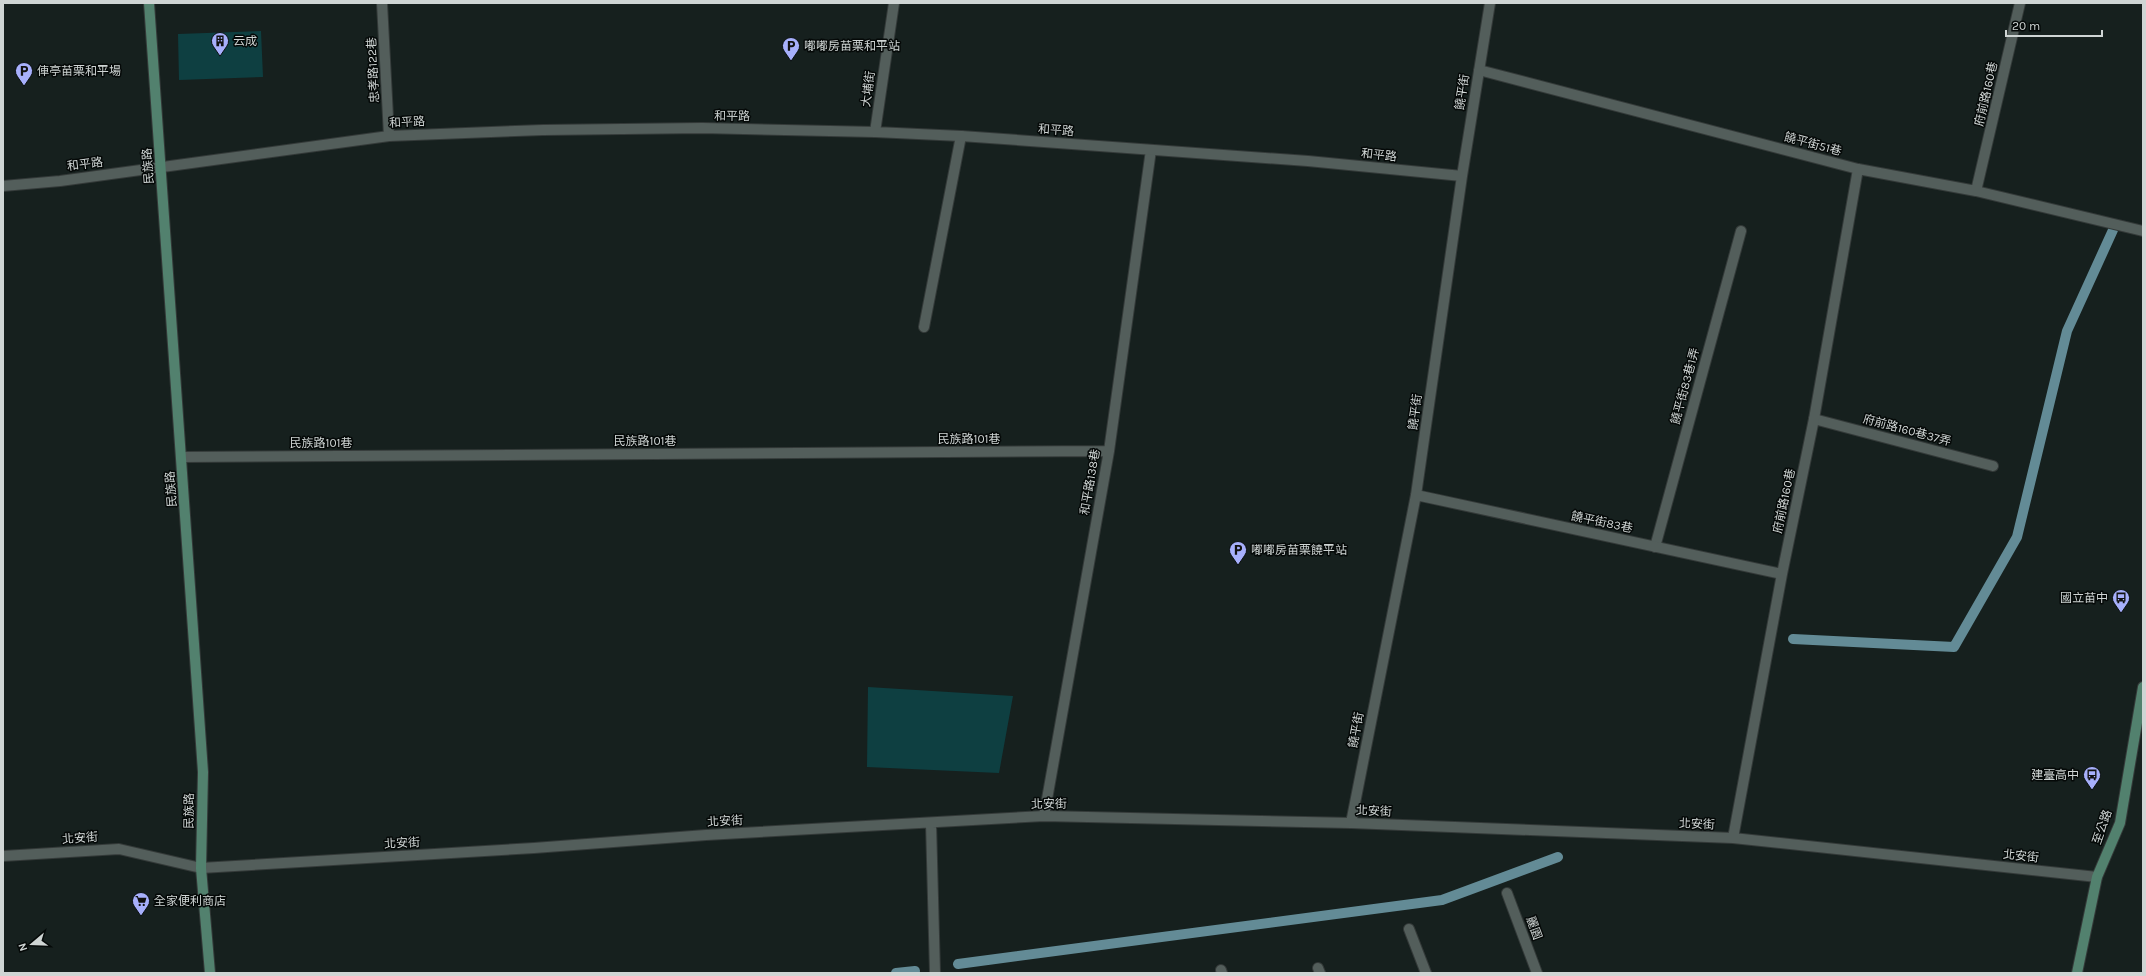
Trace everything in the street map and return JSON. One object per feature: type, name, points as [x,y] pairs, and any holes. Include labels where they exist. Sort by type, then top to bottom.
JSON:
[{"type":"street","name":"民族路","points":[[149,3],[203,772],[201,868],[210,973]]},
{"type":"street","name":"忠孝路122巷","points":[[382,3],[389,136]]},
{"type":"street","name":"大埔街","points":[[875,132],[894,3]]},
{"type":"street","name":"饒平街","points":[[1351,823],[1416,495],[1462,176],[1490,3]]},
{"type":"street","name":"府前路160巷","points":[[1976,191],[2020,3]]},
{"type":"street","name":"饒平街51巷","points":[[1479,70],[1858,169],[1976,191],[2143,231]]},
{"type":"street","name":"和平路","points":[[3,186],[161,167],[389,136],[543,130],[702,128],[875,132],[961,136],[1308,161],[1462,176]]},
{"type":"street","points":[[924,327],[961,136]]},
{"type":"street","name":"和平路138巷","points":[[1044,816],[1109,451],[1151,150]]},
{"type":"street","name":"府前路160巷","points":[[1733,838],[1782,574],[1814,419],[1858,169]]},
{"type":"street","name":"饒平街83巷1弄","points":[[1655,547],[1741,231]]},
{"type":"street","name":"府前路160巷37弄","points":[[1814,419],[1994,466]]},
{"type":"street","name":"民族路101巷","points":[[182,457],[1109,451]]},
{"type":"street","name":"饒平街83巷","points":[[1416,495],[1782,574]]},
{"type":"street","name":"至公路","points":[[2077,973],[2097,877],[2120,824],[2143,687]]},
{"type":"street","name":"北安街","points":[[3,856],[119,849],[201,868],[542,847],[706,835],[1044,816],[1351,823],[1733,838],[2097,877]]},
{"type":"street","points":[[931,823],[934,973]]},
{"type":"street","name":"麗園","points":[[1507,893],[1537,973]]},
{"type":"street","points":[[1409,929],[1426,973]]},
{"type":"building","name":"云成","points":[[261,31],[263,77],[179,80],[178,34]]},
{"type":"building","points":[[868,687],[1013,696],[999,773],[867,767]]},
{"type":"waterway","points":[[1793,639],[1954,647],[2017,537],[2067,331],[2113,230]]},
{"type":"waterway","points":[[958,964],[1442,900],[1558,857]]},
{"type":"waterway","points":[[896,973],[915,971]]},
{"type":"place","name":"云成","points":[[220,56]]},
{"type":"place","name":"嘟嘟房苗栗和平站","points":[[791,61]]},
{"type":"place","name":"俥亭苗栗和平場","points":[[24,86]]},
{"type":"place","name":"嘟嘟房苗栗饒平站","points":[[1238,565]]},
{"type":"place","name":"國立苗中","points":[[2121,613]]},
{"type":"place","name":"建臺高中","points":[[2092,790]]},
{"type":"place","name":"全家便利商店","points":[[141,916]]}]
